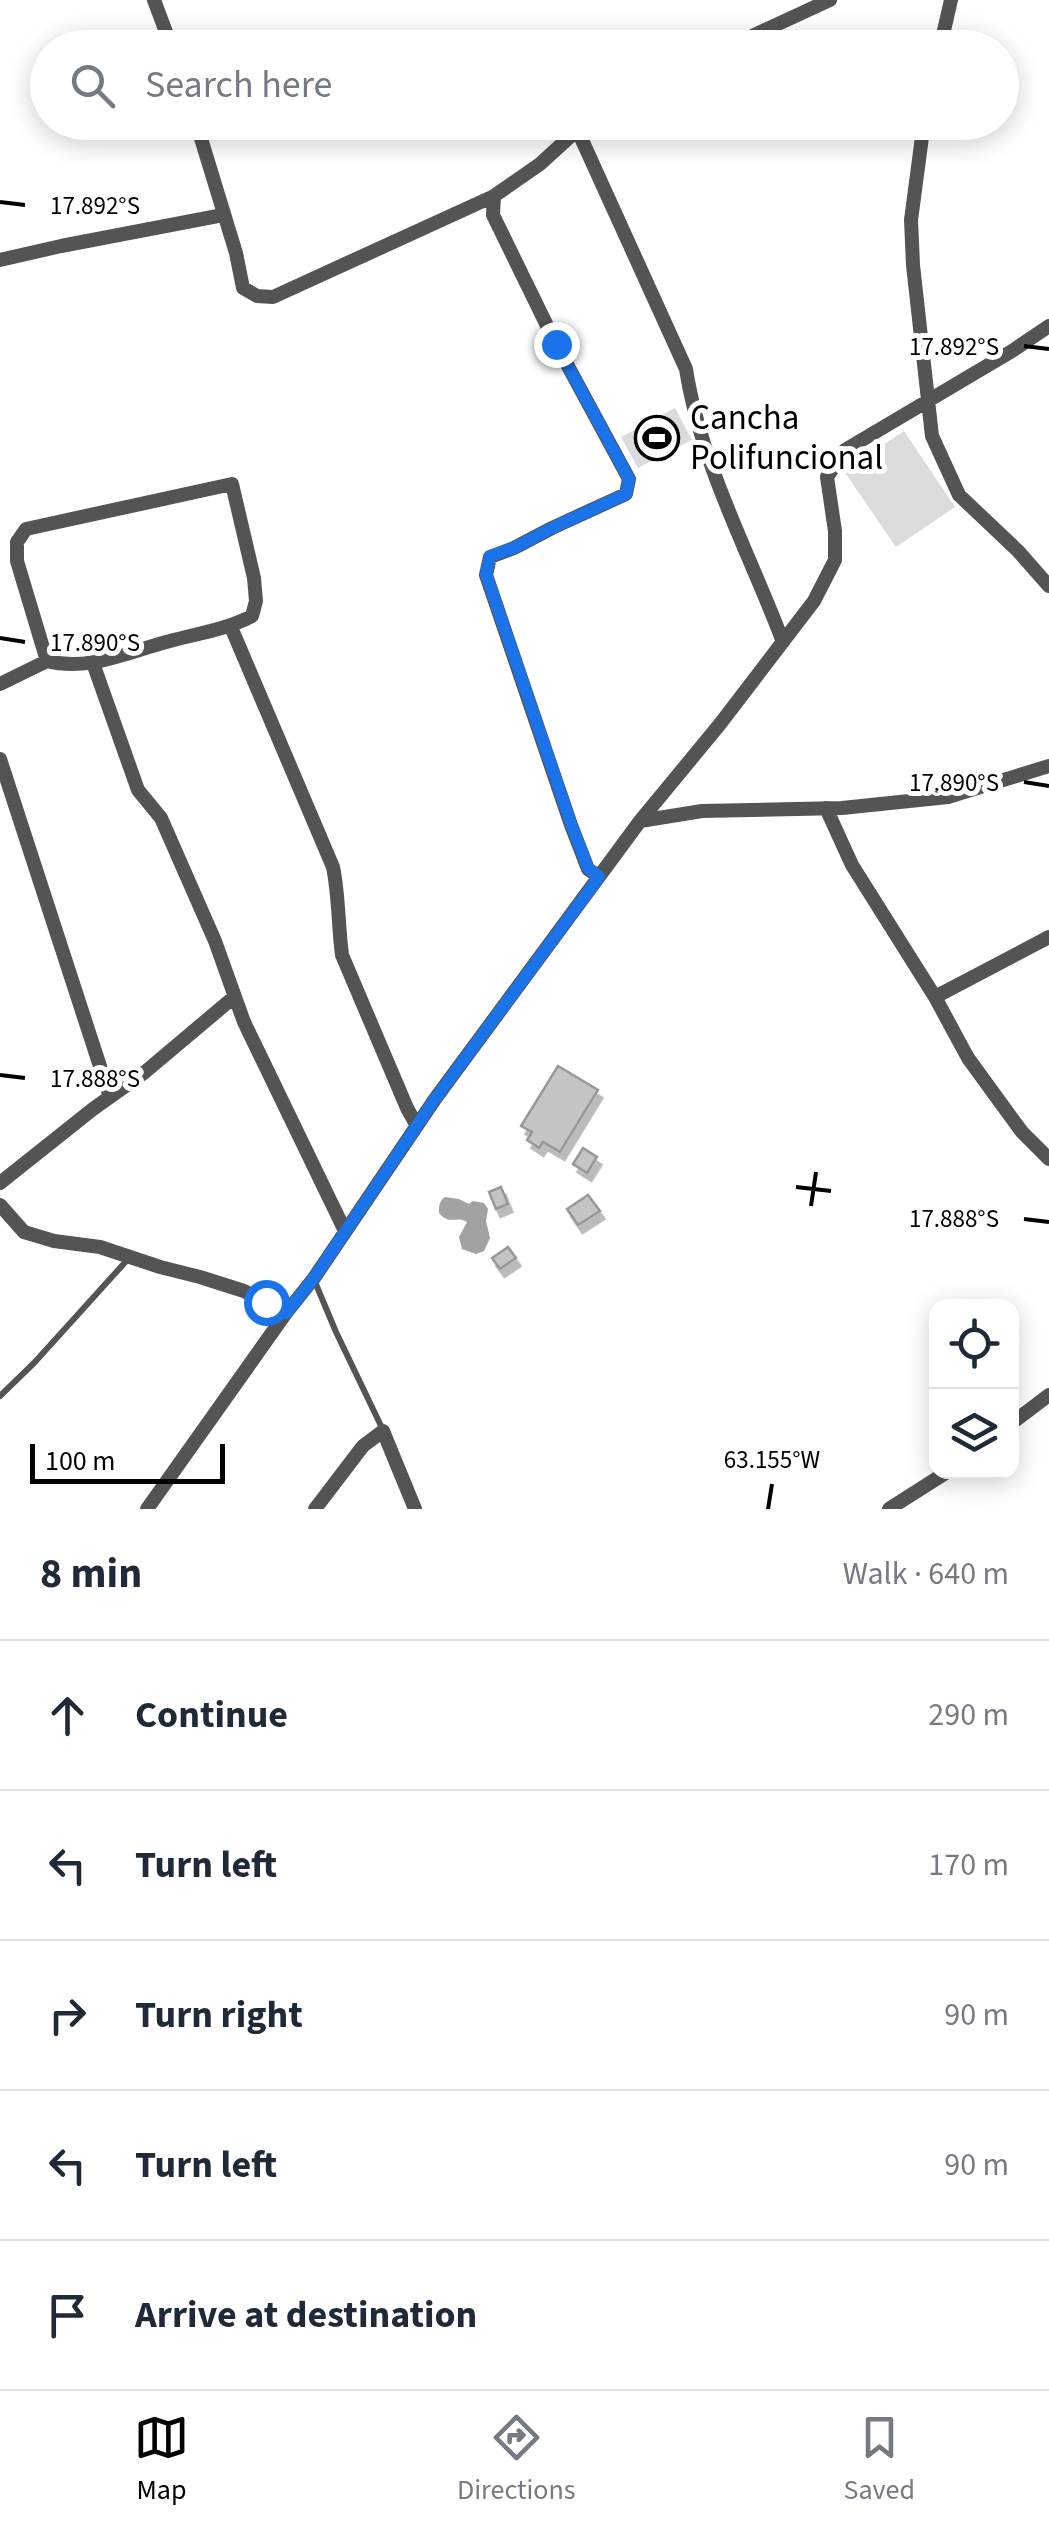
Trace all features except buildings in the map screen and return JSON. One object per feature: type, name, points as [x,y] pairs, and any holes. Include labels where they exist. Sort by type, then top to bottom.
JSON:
[{"type":"street","points":[[154,0],[165,30]]},
{"type":"street","points":[[765,30],[830,0]]},
{"type":"street","points":[[944,30],[949,2]]},
{"type":"street","points":[[201,140],[243,288],[257,296],[274,296],[494,196],[567,140]]},
{"type":"street","points":[[588,140],[686,369],[692,410],[782,642]]},
{"type":"street","points":[[921,140],[910,220],[932,436],[959,495],[1049,586]]},
{"type":"street","points":[[494,196],[493,216],[629,479],[626,494],[490,556],[486,574],[571,824],[588,868],[599,877]]},
{"type":"street","points":[[0,260],[224,215]]},
{"type":"street","points":[[147,1509],[314,1278],[417,1126],[640,820],[814,601],[835,560],[827,477],[845,450],[1049,326]]},
{"type":"street","points":[[0,684],[47,661],[62,665],[93,663],[231,627],[252,616],[256,601],[254,578],[232,484],[26,529],[17,542],[17,561],[47,661]]},
{"type":"street","points":[[231,627],[333,867],[342,954],[417,1126]]},
{"type":"street","points":[[93,663],[138,790],[161,818],[264,1066],[345,1231]]},
{"type":"street","points":[[0,758],[110,1097]]},
{"type":"street","points":[[640,820],[702,811],[842,808],[948,797],[1049,766]]},
{"type":"street","points":[[826,808],[852,865],[935,997],[968,1058],[1022,1132],[1049,1159]]},
{"type":"street","points":[[935,997],[1049,937]]},
{"type":"street","points":[[0,1183],[234,998]]},
{"type":"street","points":[[0,1205],[24,1232],[54,1241],[100,1247],[244,1290],[286,1313]]},
{"type":"street","points":[[1019,1418],[1049,1395]]},
{"type":"street","points":[[315,1509],[363,1446],[383,1431],[415,1509]]},
{"type":"street","points":[[890,1509],[936,1479]]},
{"type":"lane","points":[[0,1396],[129,1258]]},
{"type":"lane","points":[[314,1278],[383,1431]]},
{"type":"shaded area","name":"Cancha Polifuncional","points":[[675,408],[692,440],[638,468],[621,437]]},
{"type":"shaded area","points":[[904,431],[955,507],[896,547],[844,471]]},
{"type":"shaded area","points":[[445,1197],[469,1204],[484,1203],[490,1238],[484,1251],[476,1254],[462,1249],[459,1237],[467,1222],[446,1219],[439,1213]]},
{"type":"place","name":"Cancha Polifuncional","points":[[657,438]]},
{"type":"route","points":[[266,1302],[286,1313],[314,1278],[435,1099],[599,877],[588,868],[571,824],[486,574],[490,556],[626,494],[629,479],[556,344]]}]
